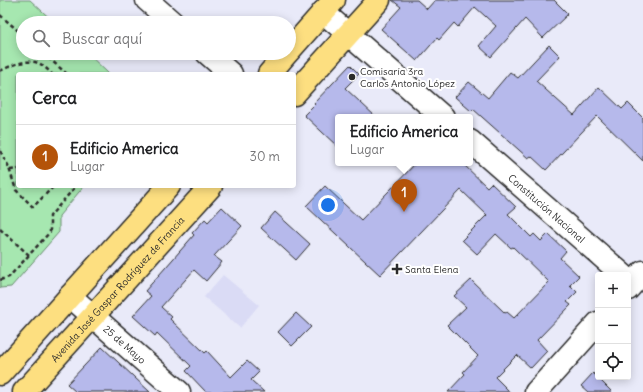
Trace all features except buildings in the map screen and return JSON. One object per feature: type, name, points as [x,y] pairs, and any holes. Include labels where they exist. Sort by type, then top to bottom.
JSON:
[{"type":"main road","points":[[296,92],[379,0]]},
{"type":"main road","points":[[296,43],[329,6]]},
{"type":"main road","points":[[271,72],[281,60]]},
{"type":"main road","points":[[0,374],[167,188]]},
{"type":"main road","name":"Avenida José Gaspar Rodríguez de Francia","points":[[24,392],[209,188]]},
{"type":"street","points":[[147,0],[165,16]]},
{"type":"street","points":[[329,6],[348,34],[440,114]]},
{"type":"street","points":[[215,60],[228,72]]},
{"type":"street","name":"Constitución Nacional","points":[[473,144],[633,282]]},
{"type":"street","name":"25 de Mayo","points":[[70,296],[179,392]]},
{"type":"street","points":[[536,392],[595,326]]},
{"type":"path","points":[[0,14],[16,29]]},
{"type":"path","points":[[51,60],[65,72]]},
{"type":"path","points":[[0,71],[9,66],[26,62],[42,65],[50,72]]},
{"type":"path","points":[[0,152],[4,156],[10,170],[16,190],[33,207],[52,188]]},
{"type":"path","points":[[10,170],[16,169]]},
{"type":"path","points":[[0,280],[9,277],[50,232],[50,216],[74,188]]},
{"type":"path","points":[[0,229],[28,255]]},
{"type":"shaded area","points":[[223,275],[259,305],[240,328],[204,297]]},
{"type":"green space","points":[[0,0],[30,0],[47,16],[16,16],[16,60],[94,60],[107,72],[16,72],[16,188],[82,188],[59,216],[59,232],[11,287],[0,288]]},
{"type":"place","name":"Comisaría 3ra Carlos Antonio López","points":[[352,77]]},
{"type":"place","name":"Edificio America","points":[[404,212]]},
{"type":"place","name":"Santa Elena","points":[[397,269]]}]
